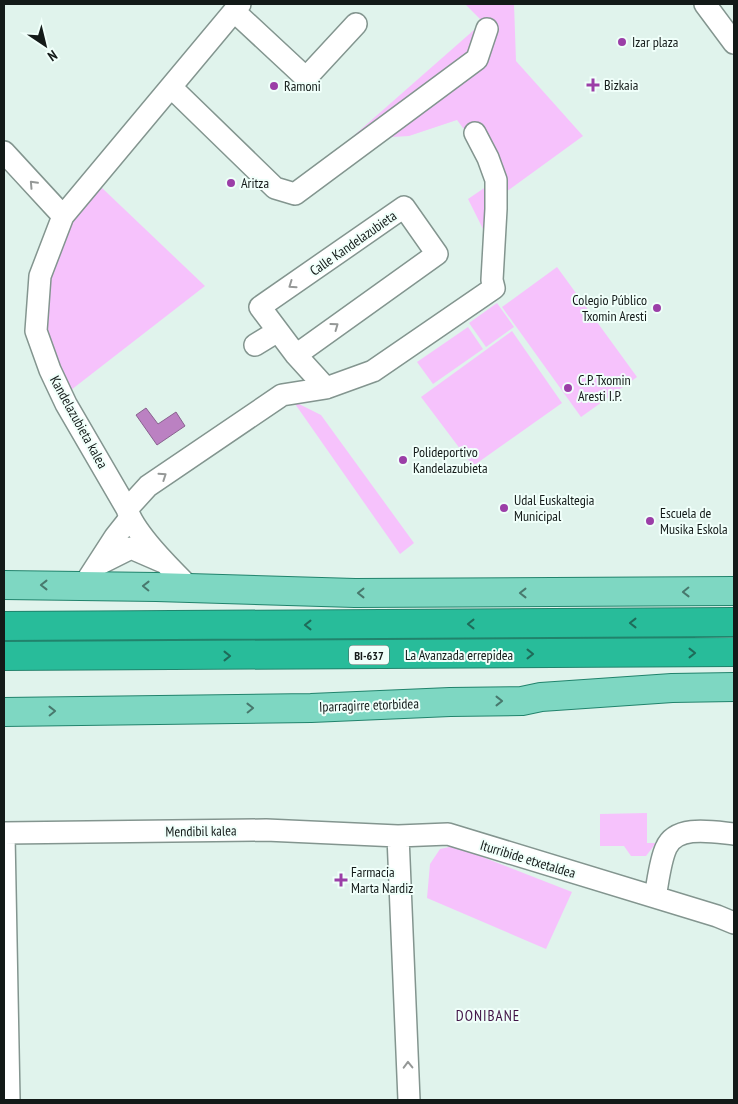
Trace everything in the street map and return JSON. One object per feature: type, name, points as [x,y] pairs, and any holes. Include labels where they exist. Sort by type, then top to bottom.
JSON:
[{"type":"highway","points":[[4,607],[257,626]]},
{"type":"highway","points":[[4,626],[734,622]]},
{"type":"highway","name":"La Avanzada errepidea","points":[[4,656],[734,652]]},
{"type":"highway","points":[[4,675],[196,656]]},
{"type":"main road","points":[[4,585],[91,574],[190,588],[375,593],[734,591]]},
{"type":"main road","name":"Iparragirre etorbidea","points":[[4,712],[310,708],[522,701],[672,688],[734,687]]},
{"type":"street","points":[[706,4],[734,43]]},
{"type":"street","points":[[238,8],[306,78],[356,24]]},
{"type":"street","name":"Kandelazubieta kalea","points":[[128,513],[66,404],[50,370],[36,331],[40,276],[63,216],[238,8]]},
{"type":"street","points":[[170,87],[275,188],[295,194],[477,58],[488,29]]},
{"type":"street","points":[[91,574],[128,513],[148,486],[282,395],[326,388],[372,372],[494,288],[492,280],[496,180],[488,158],[475,133]]},
{"type":"street","points":[[4,152],[63,216]]},
{"type":"street","name":"Calle Kandelazubieta","points":[[296,355],[437,254],[404,207],[260,307],[296,355],[326,388]]},
{"type":"street","points":[[255,345],[278,331]]},
{"type":"street","points":[[128,513],[164,562],[190,588]]},
{"type":"street","points":[[91,574],[132,548],[164,562]]},
{"type":"street","name":"Mendibil kalea","points":[[4,834],[266,830],[398,836]]},
{"type":"street","points":[[655,897],[666,848],[676,836],[690,832],[709,831],[734,834]]},
{"type":"street","points":[[4,834],[9,1100]]},
{"type":"street","name":"Iturribide etxetaldea","points":[[398,836],[448,834],[734,923]]},
{"type":"street","points":[[398,836],[409,1100]]},
{"type":"shaded area","points":[[465,4],[514,4],[516,61],[583,136],[506,192],[485,233],[468,199],[499,178],[482,141],[463,128],[457,120],[409,136],[392,137],[339,169],[334,153],[483,22]]},
{"type":"shaded area","points":[[101,187],[205,286],[71,390],[58,368],[44,328],[47,274],[70,220]]},
{"type":"shaded area","points":[[557,267],[637,377],[581,417],[502,307]]},
{"type":"shaded area","points":[[497,303],[514,327],[486,347],[469,323]]},
{"type":"shaded area","points":[[468,327],[483,349],[433,384],[417,362]]},
{"type":"shaded area","points":[[512,331],[562,403],[473,466],[421,397]]},
{"type":"shaded area","points":[[293,401],[321,415],[414,543],[400,554]]},
{"type":"shaded area","points":[[146,408],[158,424],[176,412],[185,426],[157,445],[136,415]]},
{"type":"shaded area","points":[[647,813],[647,843],[656,843],[646,856],[631,856],[624,846],[600,846],[600,814]]},
{"type":"shaded area","points":[[454,846],[572,892],[546,949],[427,898],[430,864],[440,849]]},
{"type":"place","name":"Izar plaza","points":[[622,42]]},
{"type":"place","name":"Bizkaia","points":[[593,85]]},
{"type":"place","name":"Ramoni","points":[[274,86]]},
{"type":"place","name":"Aritza","points":[[231,183]]},
{"type":"place","name":"Colegio Público Txomin Aresti","points":[[657,308]]},
{"type":"place","name":"C.P. Txomin Aresti I.P.","points":[[568,388]]},
{"type":"place","name":"Polideportivo Kandelazubieta","points":[[403,460]]},
{"type":"place","name":"Udal Euskaltegia Municipal","points":[[504,508]]},
{"type":"place","name":"Escuela de Musika Eskola","points":[[650,521]]},
{"type":"place","name":"Farmacia Marta Nardiz","points":[[341,880]]},
{"type":"district","name":"DONIBANE","points":[[488,1015]]}]
